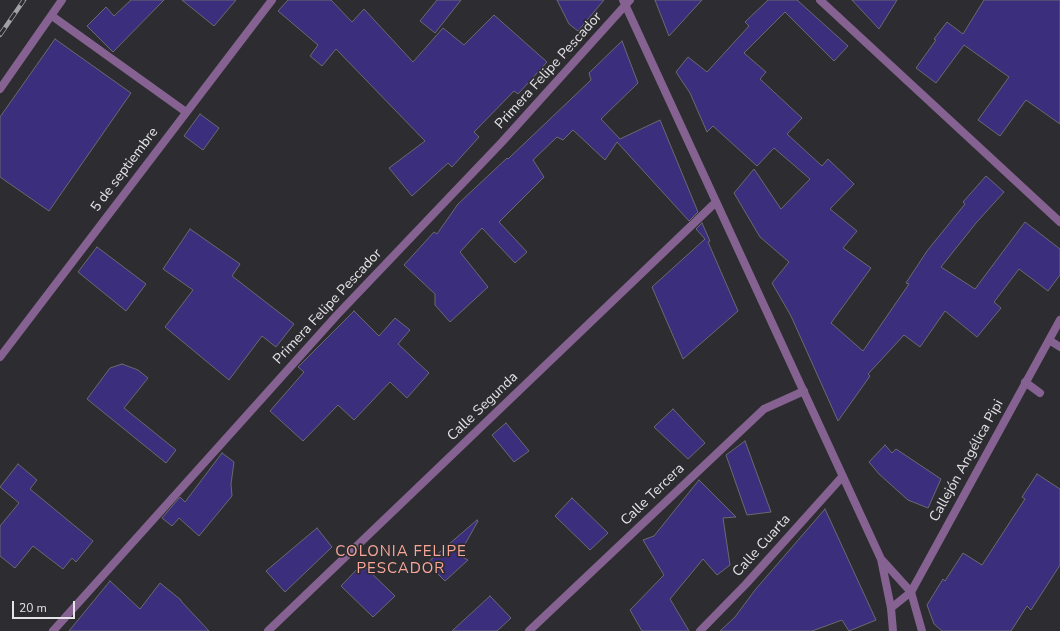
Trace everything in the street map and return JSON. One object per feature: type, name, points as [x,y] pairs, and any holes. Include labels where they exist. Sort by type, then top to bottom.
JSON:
[{"type":"street","points":[[0,89],[62,0]]},
{"type":"street","name":"5 de septiembre","points":[[0,357],[272,0]]},
{"type":"street","points":[[820,0],[1060,222]]},
{"type":"street","points":[[626,2],[716,202],[881,559],[891,608],[893,631]]},
{"type":"street","name":"Primera Felipe Pescador","points":[[53,631],[337,315],[502,142],[626,2]]},
{"type":"street","points":[[52,16],[186,112]]},
{"type":"street","name":"Calle Segunda","points":[[268,631],[716,202]]},
{"type":"street","name":"Callejón Angélica Pipi","points":[[891,608],[911,592],[1060,320]]},
{"type":"street","points":[[1049,340],[1060,347]]},
{"type":"street","points":[[1025,382],[1040,393]]},
{"type":"street","name":"Calle Tercera","points":[[530,631],[764,409],[804,391]]},
{"type":"street","name":"Calle Cuarta","points":[[700,631],[746,584],[842,476]]},
{"type":"street","points":[[881,559],[911,592],[922,631]]},
{"type":"building","points":[[131,0],[164,0],[113,52],[87,26],[106,7],[114,16]]},
{"type":"building","points":[[182,0],[236,0],[214,26]]},
{"type":"building","points":[[288,0],[331,0],[352,22],[364,9],[413,62],[443,28],[464,45],[494,15],[547,62],[518,94],[514,91],[474,132],[479,137],[452,167],[448,163],[412,196],[389,168],[425,141],[336,49],[322,66],[310,56],[318,45],[278,11]]},
{"type":"building","points":[[437,0],[461,0],[435,33],[420,21]]},
{"type":"building","points":[[557,0],[604,0],[578,31],[569,24]]},
{"type":"building","points":[[655,0],[702,0],[669,36]]},
{"type":"building","points":[[768,0],[797,0],[848,46],[834,61],[785,12],[744,53],[766,72],[760,79],[802,118],[787,134],[822,166],[828,159],[854,184],[830,209],[857,231],[843,248],[871,268],[831,323],[863,351],[909,284],[906,283],[927,251],[965,204],[963,202],[986,176],[1004,192],[976,223],[941,267],[975,289],[1025,222],[1060,249],[1060,275],[1048,291],[1019,269],[994,302],[1001,308],[977,337],[945,311],[920,347],[904,335],[868,374],[870,376],[838,421],[791,316],[772,283],[789,262],[760,237],[734,193],[754,169],[781,209],[810,179],[774,148],[757,166],[713,126],[707,132],[690,93],[676,72],[688,57],[707,72],[749,26],[745,22]]},
{"type":"building","points":[[852,0],[897,0],[879,29]]},
{"type":"building","points":[[984,0],[1060,0],[1060,124],[1026,100],[1000,136],[978,120],[1009,77],[964,45],[936,83],[916,68],[936,40],[934,39],[947,22],[963,34]]},
{"type":"building","points":[[55,39],[131,93],[49,211],[0,177],[0,117]]},
{"type":"building","points":[[622,41],[638,83],[601,119],[620,139],[660,120],[698,212],[689,221],[617,142],[605,160],[573,130],[563,140],[557,137],[533,160],[544,177],[499,222],[527,252],[515,263],[482,228],[460,252],[488,287],[450,322],[435,305],[435,294],[404,265],[434,232],[437,234],[458,204],[591,80],[589,73]]},
{"type":"building","points":[[200,114],[219,128],[203,150],[184,136]]},
{"type":"building","points":[[702,223],[710,241],[708,242],[738,311],[683,359],[652,287],[705,239],[696,229]]},
{"type":"building","points":[[190,229],[240,264],[232,276],[294,324],[276,347],[262,336],[229,380],[165,327],[193,290],[163,269]]},
{"type":"building","points":[[97,247],[146,284],[126,311],[78,272]]},
{"type":"building","points":[[354,311],[379,336],[395,318],[410,330],[398,344],[429,373],[407,398],[390,382],[354,420],[338,405],[303,441],[270,411],[304,372],[298,367]]},
{"type":"building","points":[[122,364],[138,370],[148,378],[124,408],[176,450],[166,463],[87,399],[110,368]]},
{"type":"building","points":[[673,409],[705,443],[688,459],[654,427]]},
{"type":"building","points":[[506,423],[529,451],[514,462],[492,435]]},
{"type":"building","points":[[745,441],[771,512],[747,515],[726,455]]},
{"type":"building","points":[[885,445],[892,453],[896,449],[941,479],[928,508],[908,500],[879,474],[869,462]]},
{"type":"building","points":[[222,453],[234,462],[231,484],[232,496],[199,536],[179,518],[172,526],[162,518],[180,497],[185,502]]},
{"type":"building","points":[[18,464],[37,480],[30,489],[93,541],[76,562],[72,558],[63,569],[33,546],[15,568],[0,556],[0,526],[19,503],[0,487]]},
{"type":"building","points":[[1037,474],[1060,489],[1060,565],[1031,610],[1027,606],[1011,631],[942,631],[934,624],[927,605],[943,579],[945,581],[963,553],[982,565],[1025,499],[1022,497]]},
{"type":"building","points":[[699,480],[736,517],[723,518],[730,565],[717,575],[703,559],[670,599],[689,631],[642,631],[630,610],[664,575],[643,540],[654,536]]},
{"type":"building","points":[[572,498],[608,533],[590,550],[555,516]]},
{"type":"building","points":[[825,509],[876,620],[849,631],[842,620],[812,631],[720,631],[735,617],[755,590]]},
{"type":"building","points":[[477,520],[478,521],[459,555],[468,560],[445,581],[427,563]]},
{"type":"building","points":[[317,528],[332,547],[285,592],[266,571]]},
{"type":"building","points":[[362,564],[395,596],[373,617],[341,586]]},
{"type":"building","points":[[110,581],[140,609],[160,583],[181,600],[209,631],[69,631]]},
{"type":"building","points":[[490,596],[511,618],[497,631],[452,631]]},
{"type":"railway","points":[[0,35],[24,0]]},
{"type":"district","name":"COLONIA FELIPE PESCADOR","points":[[401,560]]}]
